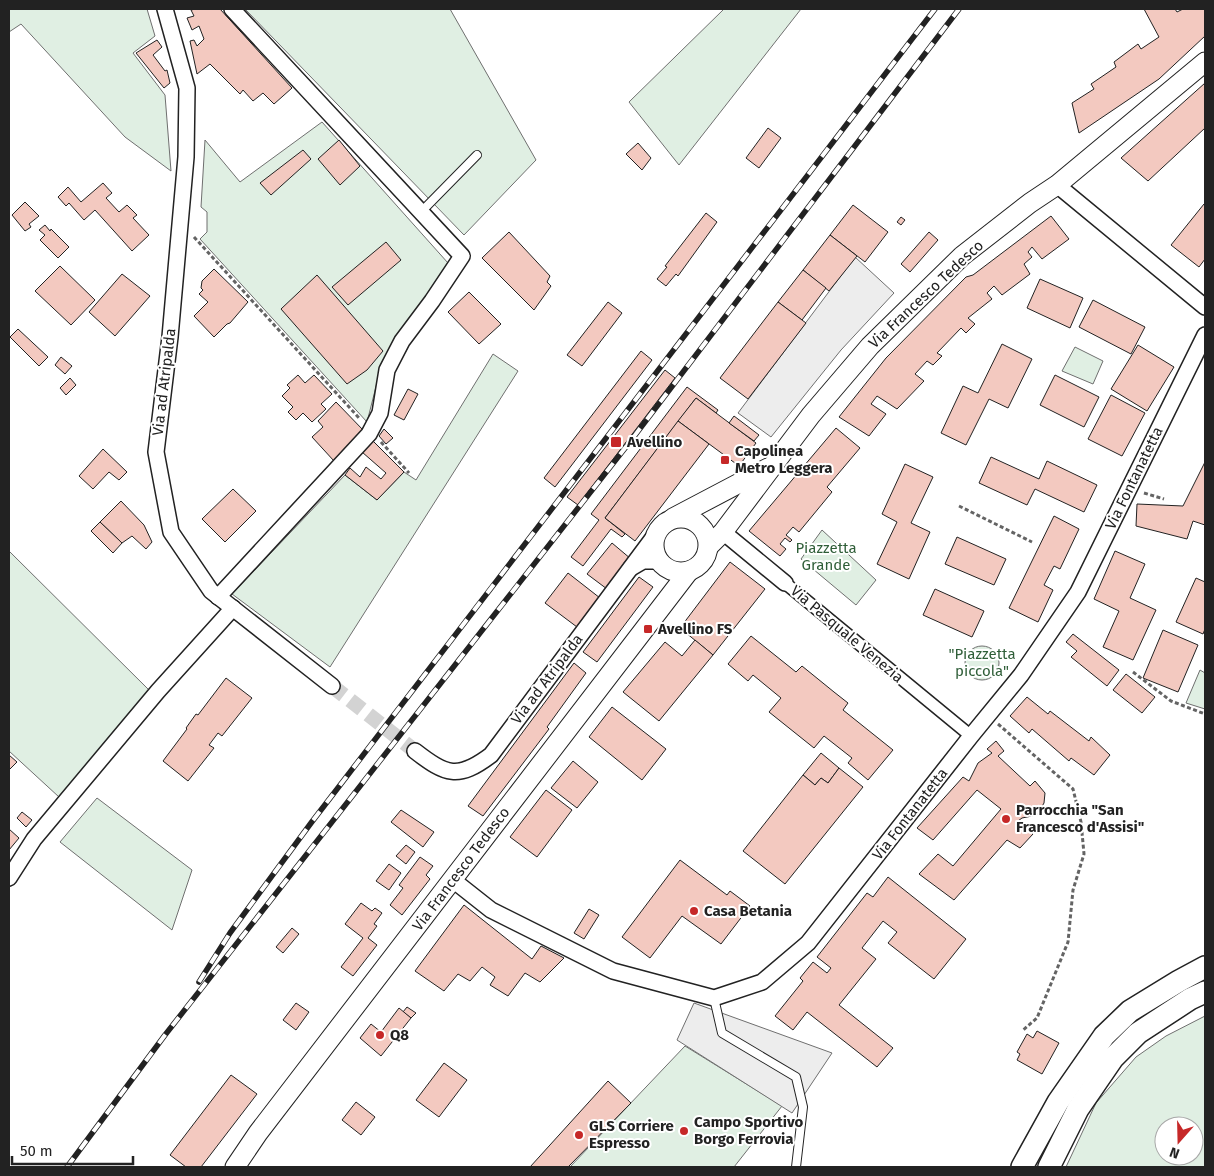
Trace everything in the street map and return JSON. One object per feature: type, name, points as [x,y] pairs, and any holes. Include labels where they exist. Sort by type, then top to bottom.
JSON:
[{"type":"main road","points":[[1022,1167],[1058,1102],[1104,1036],[1130,1011],[1205,967]]},
{"type":"main road","points":[[1049,1167],[1078,1109],[1113,1058],[1138,1033],[1190,998],[1205,992]]},
{"type":"street","name":"Via ad Atripalda","points":[[165,9],[186,88],[186,157],[170,337],[156,452],[171,532],[211,591],[332,686]]},
{"type":"street","points":[[218,597],[370,431],[380,413],[386,370],[402,341],[462,256],[232,9]]},
{"type":"street","name":"Via Francesco Tedesco","points":[[709,546],[723,532],[811,416],[870,346],[962,256],[1030,203],[1057,185],[1205,62]]},
{"type":"street","points":[[1057,185],[1205,306]]},
{"type":"street","name":"Via Fontanatetta","points":[[714,998],[762,982],[808,944],[1021,675],[1078,592],[1205,335]]},
{"type":"street","points":[[666,600],[670,579],[665,565],[655,552],[654,543],[659,528],[670,520],[738,486],[775,464]]},
{"type":"street","points":[[628,570],[643,561],[665,565],[682,572],[689,571],[703,562],[709,546],[708,537],[704,529],[697,522],[688,518],[670,520]]},
{"type":"street","name":"Via Pasquale Venezia","points":[[723,532],[971,736]]},
{"type":"street","name":"Via ad Atripalda","points":[[415,751],[435,766],[448,771],[459,772],[473,768],[491,755],[656,534]]},
{"type":"street","name":"Via Francesco Tedesco","points":[[235,1167],[264,1126],[689,571]]},
{"type":"street","points":[[9,878],[34,839],[158,691],[232,608]]},
{"type":"street","points":[[453,880],[491,910],[613,970],[714,998]]},
{"type":"lane","points":[[421,212],[477,154]]},
{"type":"lane","points":[[714,998],[722,1033],[796,1077],[803,1107],[796,1167]]},
{"type":"path","points":[[180,222],[409,473]]},
{"type":"path","points":[[1129,488],[1164,499]]},
{"type":"path","points":[[959,506],[1032,542]]},
{"type":"path","points":[[1133,672],[1171,701],[1205,714]]},
{"type":"path","points":[[988,715],[1072,789],[1082,830],[1084,854],[1073,890],[1068,942],[1037,1018],[1022,1031]]},
{"type":"green space","points":[[9,9],[147,9],[155,36],[133,53],[165,95],[171,171],[125,137],[21,24],[9,32]]},
{"type":"green space","points":[[245,9],[450,9],[536,160],[464,235]]},
{"type":"green space","points":[[724,9],[801,9],[679,165],[629,102]]},
{"type":"green space","points":[[322,122],[448,263],[401,333],[380,371],[367,422],[200,239],[207,232],[207,212],[201,207],[205,140],[240,182]]},
{"type":"green space","points":[[1075,347],[1103,361],[1093,384],[1062,371]]},
{"type":"green space","points":[[493,354],[518,371],[330,667],[232,594],[345,475],[377,500],[404,472],[416,480]]},
{"type":"green space","name":"Piazzetta Grande","points":[[822,530],[876,580],[856,605],[801,559]]},
{"type":"green space","points":[[9,551],[150,691],[59,797],[9,751]]},
{"type":"green space","name":"\"Piazzetta piccola\"","points":[[982,646],[989,647],[994,651],[998,656],[998,670],[994,675],[989,679],[982,680],[975,679],[970,675],[966,670],[965,663],[966,656],[970,651],[975,647]]},
{"type":"green space","points":[[1200,670],[1205,673],[1205,709],[1186,703]]},
{"type":"green space","points":[[97,798],[192,870],[172,930],[60,842]]},
{"type":"green space","points":[[1205,1016],[1205,1167],[1066,1167],[1096,1103],[1136,1057],[1166,1036]]},
{"type":"green space","name":"Campo Sportivo Borgo Ferrovia","points":[[685,1046],[782,1106],[734,1167],[570,1167]]},
{"type":"shaded area","points":[[855,257],[894,293],[841,350],[771,437],[738,413]]},
{"type":"shaded area","points":[[694,1003],[832,1053],[792,1113],[677,1040]]},
{"type":"building","points":[[220,9],[292,88],[274,104],[263,93],[253,101],[243,90],[240,94],[210,64],[197,74],[190,41],[194,40],[197,46],[204,39],[199,26],[192,30],[187,18],[194,16],[191,10]]},
{"type":"building","points":[[1144,9],[1175,9],[1177,12],[1183,9],[1205,9],[1205,36],[1159,79],[1079,133],[1072,103],[1094,89],[1091,84],[1116,67],[1114,62],[1138,44],[1141,49],[1159,37]]},
{"type":"building","points":[[157,40],[162,47],[153,55],[165,71],[167,70],[170,83],[164,88],[136,53]]},
{"type":"building","points":[[1205,83],[1205,128],[1148,181],[1121,158]]},
{"type":"building","points":[[768,128],[781,138],[759,168],[746,158]]},
{"type":"building","points":[[339,140],[360,166],[340,185],[318,159]]},
{"type":"building","points":[[638,143],[651,158],[642,170],[626,154]]},
{"type":"building","points":[[303,150],[311,159],[271,195],[260,183]]},
{"type":"building","points":[[103,183],[112,193],[106,198],[119,212],[127,205],[137,215],[133,218],[149,235],[132,251],[95,210],[84,220],[69,203],[66,206],[58,197],[68,187],[81,202]]},
{"type":"building","points":[[25,202],[39,216],[29,224],[31,227],[25,231],[12,215]]},
{"type":"building","points":[[1204,204],[1205,259],[1199,267],[1171,245]]},
{"type":"building","points":[[853,205],[888,232],[865,262],[830,235]]},
{"type":"building","points":[[706,213],[717,222],[678,276],[676,274],[666,286],[657,279]]},
{"type":"building","points":[[1051,216],[1069,239],[1042,259],[1032,247],[1028,252],[1032,257],[1024,264],[1030,274],[1002,295],[994,286],[987,293],[992,299],[968,318],[975,324],[966,333],[961,328],[937,353],[942,356],[933,365],[927,361],[915,374],[924,381],[897,409],[877,396],[871,404],[886,414],[869,436],[839,417],[886,358],[966,277],[973,275]]},
{"type":"building","points":[[901,217],[905,220],[901,225],[897,222]]},
{"type":"building","points":[[45,225],[69,247],[58,258],[40,240],[45,235],[39,230]]},
{"type":"building","points":[[509,232],[550,276],[547,282],[551,286],[534,310],[482,258]]},
{"type":"building","points":[[929,232],[938,240],[910,272],[901,264]]},
{"type":"building","points":[[830,235],[857,256],[829,291],[803,270]]},
{"type":"building","points":[[386,242],[401,260],[348,305],[332,287]]},
{"type":"building","points":[[60,266],[95,300],[71,325],[35,291]]},
{"type":"building","points":[[214,269],[248,302],[230,323],[214,337],[194,316],[208,302],[199,294],[203,290],[201,288],[202,281]]},
{"type":"building","points":[[803,270],[826,288],[802,320],[778,302]]},
{"type":"building","points":[[122,274],[150,296],[115,336],[89,312]]},
{"type":"building","points":[[317,275],[383,351],[367,370],[347,384],[281,309]]},
{"type":"building","points":[[1040,279],[1083,298],[1070,328],[1027,308]]},
{"type":"building","points":[[469,292],[501,324],[479,344],[448,312]]},
{"type":"building","points":[[1093,300],[1145,327],[1131,354],[1079,327]]},
{"type":"building","points":[[608,302],[622,313],[582,366],[567,355]]},
{"type":"building","points":[[778,302],[806,323],[748,399],[720,378]]},
{"type":"building","points":[[18,329],[48,357],[39,366],[10,337]]},
{"type":"building","points":[[1002,344],[1032,359],[1008,408],[989,399],[966,445],[941,433],[963,386],[978,393]]},
{"type":"building","points":[[1138,345],[1174,367],[1147,411],[1111,389]]},
{"type":"building","points":[[641,351],[652,360],[555,487],[544,478]]},
{"type":"building","points":[[61,357],[72,366],[65,374],[55,365]]},
{"type":"building","points":[[665,370],[675,378],[578,505],[567,497]]},
{"type":"building","points":[[298,375],[305,383],[314,375],[332,394],[321,404],[326,409],[312,422],[303,413],[296,420],[288,412],[293,407],[282,396],[290,388],[287,385]]},
{"type":"building","points":[[1055,375],[1099,397],[1084,427],[1040,405]]},
{"type":"building","points":[[70,378],[76,385],[66,395],[60,388]]},
{"type":"building","points":[[687,387],[718,410],[716,413],[696,398],[605,518],[625,534],[622,537],[611,529],[583,566],[571,557],[599,520],[591,514]]},
{"type":"building","points":[[408,389],[418,394],[404,420],[394,415]]},
{"type":"building","points":[[1111,395],[1145,413],[1122,456],[1088,439]]},
{"type":"building","points":[[696,398],[756,443],[739,466],[678,421]]},
{"type":"building","points":[[336,402],[364,431],[334,461],[312,437],[323,427],[318,421]]},
{"type":"building","points":[[734,416],[759,435],[754,441],[729,423]]},
{"type":"building","name":"Avellino","points":[[678,421],[709,444],[635,541],[605,518]]},
{"type":"building","points":[[836,428],[860,448],[827,487],[832,492],[799,532],[793,527],[786,535],[792,540],[790,542],[785,538],[780,544],[786,549],[780,556],[749,531]]},
{"type":"building","points":[[384,429],[393,438],[386,444],[379,436]]},
{"type":"building","points":[[372,440],[404,472],[377,500],[345,475],[350,468],[360,477],[366,467],[381,479],[386,473],[362,452]]},
{"type":"building","points":[[103,449],[127,472],[119,480],[109,472],[93,489],[79,476]]},
{"type":"building","points":[[991,457],[1039,479],[1047,461],[1097,485],[1084,512],[1035,489],[1027,505],[979,483]]},
{"type":"building","points":[[1205,462],[1205,525],[1193,521],[1187,539],[1136,526],[1137,504],[1183,506]]},
{"type":"building","points":[[905,464],[933,477],[911,523],[930,532],[909,579],[877,564],[897,522],[882,514]]},
{"type":"building","points":[[233,489],[256,511],[225,542],[202,519]]},
{"type":"building","points":[[121,501],[144,525],[152,542],[146,549],[132,536],[122,543],[100,522]]},
{"type":"building","points":[[1054,516],[1079,529],[1060,569],[1054,566],[1044,585],[1053,590],[1038,622],[1009,608]]},
{"type":"building","points":[[100,522],[122,543],[113,553],[91,531]]},
{"type":"building","points":[[957,537],[1006,559],[994,585],[945,564]]},
{"type":"building","points":[[612,543],[631,559],[607,589],[587,574]]},
{"type":"building","points":[[1115,551],[1145,564],[1130,598],[1156,610],[1133,660],[1103,647],[1119,611],[1094,599]]},
{"type":"building","points":[[730,562],[765,589],[713,655],[680,628]]},
{"type":"building","points":[[568,573],[600,598],[577,627],[545,603]]},
{"type":"building","points":[[639,577],[653,587],[597,662],[583,652]]},
{"type":"building","points":[[1196,578],[1205,582],[1205,629],[1203,634],[1176,622]]},
{"type":"building","points":[[935,589],[984,611],[972,637],[923,615]]},
{"type":"building","points":[[1163,630],[1198,645],[1178,692],[1143,678]]},
{"type":"building","points":[[1073,634],[1119,670],[1107,686],[1071,657],[1077,651],[1066,642]]},
{"type":"building","points":[[751,636],[796,672],[802,666],[848,703],[843,710],[893,750],[868,780],[848,763],[852,758],[824,736],[814,748],[769,712],[781,698],[753,675],[748,681],[728,664]]},
{"type":"building","points":[[695,640],[713,655],[659,721],[623,692],[665,642],[682,656]]},
{"type":"building","points":[[574,663],[586,673],[547,727],[549,729],[483,816],[468,806]]},
{"type":"building","points":[[1126,674],[1155,697],[1142,713],[1113,690]]},
{"type":"building","points":[[226,678],[252,698],[222,736],[218,733],[209,745],[214,748],[188,781],[163,761],[196,714],[198,715]]},
{"type":"building","points":[[1027,697],[1048,714],[1050,711],[1089,741],[1091,737],[1110,755],[1094,775],[1071,758],[1069,761],[1032,729],[1029,733],[1010,716]]},
{"type":"building","points":[[612,707],[666,749],[642,780],[589,737]]},
{"type":"building","name":"Parrocchia \"San Francesco d'Assisi\"","points":[[996,741],[1004,751],[998,756],[1030,786],[1035,781],[1045,793],[1044,803],[1037,815],[1022,818],[1018,821],[1033,834],[1020,848],[1007,840],[954,900],[919,874],[938,854],[953,866],[1001,809],[977,790],[933,840],[917,828],[963,777],[969,781],[978,763],[992,753],[987,749]]},
{"type":"building","points":[[821,753],[839,768],[828,783],[821,778],[815,785],[803,775]]},
{"type":"building","points":[[9,755],[17,762],[9,770]]},
{"type":"building","points":[[573,761],[598,782],[577,808],[551,788]]},
{"type":"building","points":[[839,768],[863,787],[785,884],[743,851],[803,775],[815,785],[821,778],[828,783]]},
{"type":"building","points":[[546,790],[572,810],[537,857],[510,837]]},
{"type":"building","points":[[401,810],[434,832],[423,847],[391,822]]},
{"type":"building","points":[[22,812],[32,820],[26,827],[17,818]]},
{"type":"building","points":[[9,829],[19,838],[9,850]]},
{"type":"building","points":[[406,845],[415,852],[406,864],[396,856]]},
{"type":"building","points":[[420,857],[433,866],[426,875],[430,879],[402,915],[390,905],[403,888],[399,885]]},
{"type":"building","name":"Casa Betania","points":[[680,860],[727,895],[730,891],[750,906],[721,944],[682,916],[650,958],[622,937]]},
{"type":"building","points":[[389,864],[401,873],[389,890],[376,881]]},
{"type":"building","points":[[888,877],[966,939],[934,979],[888,943],[897,932],[883,921],[862,948],[876,959],[839,1005],[893,1048],[877,1067],[807,1012],[793,1030],[775,1016],[803,981],[800,978],[813,962],[827,973],[831,968],[817,957],[867,893],[873,897]]},
{"type":"building","points":[[361,903],[372,911],[375,908],[382,913],[374,924],[377,926],[368,938],[377,945],[353,976],[341,967],[363,938],[345,924]]},
{"type":"building","points":[[464,905],[532,959],[541,946],[564,958],[540,982],[525,973],[508,996],[490,985],[495,977],[482,967],[470,981],[458,974],[444,991],[415,971]]},
{"type":"building","points":[[589,909],[599,915],[584,939],[574,933]]},
{"type":"building","points":[[292,928],[299,934],[283,953],[276,947]]},
{"type":"building","points":[[296,1003],[309,1012],[296,1030],[283,1020]]},
{"type":"building","points":[[407,1007],[416,1013],[411,1018],[403,1012]]},
{"type":"building","name":"Q8","points":[[399,1008],[411,1018],[381,1056],[360,1038],[371,1024],[381,1032]]},
{"type":"building","points":[[1037,1031],[1059,1043],[1042,1074],[1017,1060],[1020,1054],[1017,1052],[1027,1034],[1033,1038]]},
{"type":"building","points":[[444,1063],[467,1080],[439,1117],[416,1100]]},
{"type":"building","points":[[231,1075],[257,1094],[201,1167],[186,1167],[170,1155]]},
{"type":"building","name":"GLS Corriere Espresso","points":[[608,1081],[631,1103],[568,1167],[530,1167]]},
{"type":"building","points":[[356,1102],[375,1117],[361,1135],[342,1120]]},
{"type":"tunnel","points":[[332,686],[415,751]]},
{"type":"railway","points":[[199,982],[230,933],[311,823],[935,9]]},
{"type":"railway","points":[[67,1167],[165,1035],[629,443],[959,9]]},
{"type":"place","name":"Avellino","points":[[616,442]]},
{"type":"place","name":"Capolinea Metro Leggera","points":[[725,460]]},
{"type":"place","name":"Avellino FS","points":[[648,629]]},
{"type":"place","name":"Parrocchia \"San Francesco d'Assisi\"","points":[[1006,819]]},
{"type":"place","name":"Casa Betania","points":[[694,911]]},
{"type":"place","name":"Q8","points":[[380,1035]]},
{"type":"place","name":"Campo Sportivo Borgo Ferrovia","points":[[684,1131]]},
{"type":"place","name":"GLS Corriere Espresso","points":[[579,1135]]}]
